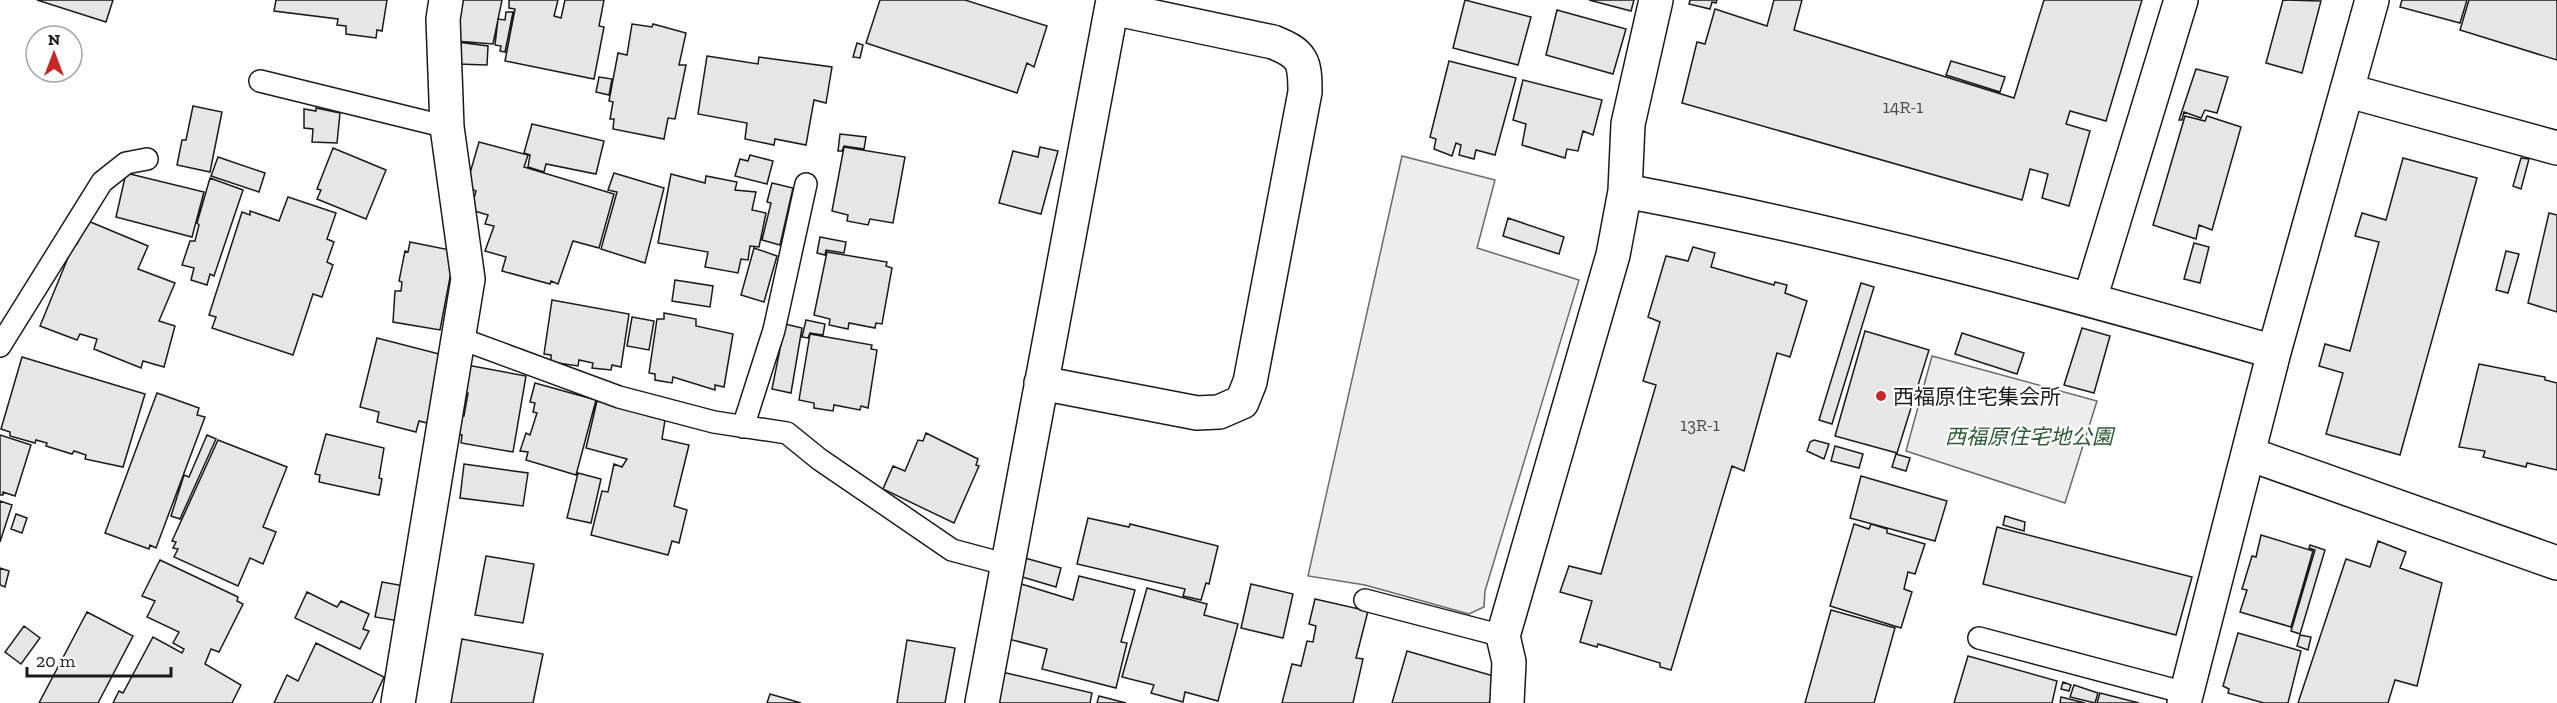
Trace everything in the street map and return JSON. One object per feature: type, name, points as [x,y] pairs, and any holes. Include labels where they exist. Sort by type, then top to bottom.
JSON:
[{"type":"street","points":[[398,703],[468,279],[447,127],[443,19],[446,0]]},
{"type":"street","points":[[1507,703],[1509,662],[1503,636],[1613,255],[1625,191],[1628,124],[1656,0]]},
{"type":"street","points":[[2090,299],[2181,0]]},
{"type":"street","points":[[2185,698],[2274,352],[2349,91],[2372,0]]},
{"type":"street","points":[[982,703],[1041,383],[1113,4],[1273,42],[1293,50],[1305,65],[1302,104],[1250,382],[1242,402],[1219,412],[1197,413],[1041,383]]},
{"type":"street","points":[[2349,91],[2557,148]]},
{"type":"street","points":[[1625,191],[1715,208],[2090,299],[2274,352]]},
{"type":"street","points":[[2249,454],[2557,563]]},
{"type":"lane","points":[[260,81],[447,127]]},
{"type":"lane","points":[[0,346],[102,182],[126,163],[147,159]]},
{"type":"lane","points":[[743,427],[774,330],[806,184]]},
{"type":"lane","points":[[459,338],[620,397],[714,422],[787,433],[819,459],[952,550],[1008,565]]},
{"type":"lane","points":[[1365,600],[1503,636]]},
{"type":"lane","points":[[1979,639],[2185,698]]},
{"type":"shaded area","points":[[1402,156],[1495,180],[1477,248],[1579,280],[1485,591],[1484,607],[1469,614],[1365,585],[1308,576]]},
{"type":"shaded area","name":"西福原住宅地公園","points":[[1932,356],[2097,401],[2065,503],[1906,451]]},
{"type":"building","points":[[37,0],[113,0],[106,22]]},
{"type":"building","points":[[276,0],[387,0],[382,31],[377,30],[376,38],[346,34],[346,26],[337,25],[338,19],[274,11]]},
{"type":"building","points":[[460,0],[502,0],[493,44],[455,41]]},
{"type":"building","points":[[509,0],[558,0],[554,16],[561,18],[565,0],[604,0],[599,26],[604,27],[594,79],[505,61],[515,9],[509,8]]},
{"type":"building","points":[[880,0],[965,0],[1047,26],[1034,67],[1027,63],[1017,93],[866,43]]},
{"type":"building","points":[[1465,0],[1531,17],[1518,65],[1453,48]]},
{"type":"building","points":[[1589,0],[1634,0],[1631,11]]},
{"type":"building","points":[[1690,0],[1717,0],[1716,3],[1712,2],[1710,9],[1689,4]]},
{"type":"building","points":[[1774,0],[1802,0],[1794,30],[2014,98],[2044,0],[2142,0],[2106,121],[2070,111],[2066,124],[2090,131],[2069,206],[2042,198],[2048,174],[2030,169],[2022,200],[1682,103],[1697,42],[1705,44],[1715,9],[1767,26]]},
{"type":"building","points":[[2283,0],[2321,1],[2302,73],[2266,63]]},
{"type":"building","points":[[2402,0],[2467,0],[2460,23],[2400,7]]},
{"type":"building","points":[[2469,0],[2557,0],[2557,60],[2460,30]]},
{"type":"building","points":[[1557,10],[1626,29],[1613,74],[1546,55]]},
{"type":"building","points":[[506,12],[513,12],[505,52],[500,51],[501,46],[495,45],[498,19],[505,20]]},
{"type":"building","points":[[632,24],[652,27],[653,24],[686,33],[679,65],[686,65],[675,119],[668,118],[664,139],[613,129],[614,119],[610,119],[613,102],[609,101],[618,53],[627,55]]},
{"type":"building","points":[[457,42],[488,46],[487,65],[457,64]]},
{"type":"building","points":[[857,43],[863,45],[860,58],[853,57]]},
{"type":"building","points":[[707,56],[758,64],[759,57],[832,67],[826,103],[814,100],[806,145],[775,139],[774,145],[745,139],[747,123],[698,114]]},
{"type":"building","points":[[1449,61],[1516,78],[1495,155],[1476,150],[1474,159],[1459,155],[1461,145],[1456,143],[1452,156],[1434,149],[1436,139],[1430,137]]},
{"type":"building","points":[[1951,61],[2005,77],[2000,92],[1946,75]]},
{"type":"building","points":[[2196,69],[2228,77],[2217,113],[2205,110],[2201,118],[2184,112],[2182,120],[2179,120]]},
{"type":"building","points":[[599,77],[612,79],[609,95],[596,92]]},
{"type":"building","points":[[1523,80],[1602,100],[1593,135],[1583,131],[1578,151],[1567,149],[1565,158],[1522,145],[1526,124],[1513,120]]},
{"type":"building","points":[[193,106],[222,112],[210,172],[177,165],[182,140],[186,140]]},
{"type":"building","points":[[316,108],[340,113],[337,143],[312,142],[313,129],[304,128],[304,109],[316,111]]},
{"type":"building","points":[[2185,116],[2205,121],[2207,116],[2241,127],[2212,230],[2199,225],[2196,239],[2153,225]]},
{"type":"building","points":[[532,124],[604,141],[596,174],[546,164],[544,172],[528,167],[530,155],[524,153]]},
{"type":"building","points":[[840,134],[866,137],[864,149],[844,146],[842,151],[838,151]]},
{"type":"building","points":[[479,142],[528,155],[524,167],[614,194],[599,248],[573,241],[558,284],[551,281],[550,284],[502,271],[506,257],[485,251],[494,226],[485,224],[488,215],[471,210],[476,191],[466,187]]},
{"type":"building","points":[[844,147],[905,157],[893,223],[870,219],[868,225],[847,221],[848,215],[832,211]]},
{"type":"building","points":[[1040,147],[1058,151],[1041,214],[999,203],[1013,151],[1038,157]]},
{"type":"building","points":[[333,148],[386,170],[366,219],[317,199],[321,190],[317,189]]},
{"type":"building","points":[[750,155],[773,161],[767,184],[735,176],[740,159],[748,161]]},
{"type":"building","points":[[218,157],[265,173],[259,192],[211,176]]},
{"type":"building","points":[[2403,158],[2477,178],[2400,455],[2326,434],[2343,373],[2319,366],[2325,344],[2350,351],[2379,242],[2355,236],[2362,213],[2386,220]]},
{"type":"building","points":[[2521,158],[2529,159],[2521,189],[2513,186]]},
{"type":"building","points":[[126,173],[204,192],[192,237],[116,217]]},
{"type":"building","points":[[614,173],[664,188],[645,263],[601,249],[617,192],[608,190]]},
{"type":"building","points":[[671,174],[705,183],[706,176],[737,182],[735,190],[756,192],[752,210],[766,213],[759,247],[750,246],[748,260],[741,259],[738,273],[705,267],[708,252],[658,243]]},
{"type":"building","points":[[210,178],[243,190],[214,276],[210,274],[207,285],[191,280],[194,268],[182,265],[190,241],[195,241],[199,225],[197,223]]},
{"type":"building","points":[[772,183],[793,188],[780,245],[762,240],[771,203],[767,202]]},
{"type":"building","points":[[288,197],[336,213],[327,239],[334,242],[327,262],[333,265],[322,297],[313,294],[293,355],[212,328],[216,317],[209,315],[242,212],[250,215],[250,211],[279,221]]},
{"type":"building","points":[[2549,213],[2557,215],[2557,312],[2528,303]]},
{"type":"building","points":[[1508,218],[1564,237],[1559,254],[1503,236]]},
{"type":"building","points":[[88,221],[148,246],[138,269],[175,283],[159,321],[175,326],[164,367],[143,361],[141,368],[94,349],[97,339],[80,334],[77,340],[40,326],[74,243],[77,244]]},
{"type":"building","points":[[820,237],[846,242],[844,253],[826,250],[825,255],[817,253]]},
{"type":"building","points":[[410,242],[455,251],[440,330],[393,322],[395,291],[401,291],[402,282],[399,281],[405,251],[408,252]]},
{"type":"building","points":[[2194,243],[2209,247],[2200,283],[2184,279]]},
{"type":"building","points":[[1693,247],[1715,253],[1711,267],[1774,285],[1775,282],[1787,285],[1785,293],[1807,301],[1790,357],[1777,353],[1744,471],[1732,466],[1671,670],[1660,667],[1660,663],[1598,644],[1597,647],[1580,642],[1592,601],[1560,592],[1569,566],[1601,574],[1656,385],[1643,381],[1660,322],[1648,317],[1666,256],[1688,261]]},
{"type":"building","points":[[754,248],[777,256],[764,302],[741,295]]},
{"type":"building","points":[[2506,251],[2519,254],[2508,293],[2496,290]]},
{"type":"building","points":[[827,252],[887,262],[886,266],[892,268],[882,324],[876,323],[875,328],[849,323],[848,329],[829,325],[830,319],[814,315]]},
{"type":"building","points":[[675,280],[713,286],[710,307],[672,301]]},
{"type":"building","points":[[1861,283],[1874,287],[1832,424],[1819,420]]},
{"type":"building","points":[[552,300],[629,314],[621,367],[612,365],[611,370],[592,368],[593,363],[579,360],[578,366],[551,362],[551,355],[544,354]]},
{"type":"building","points":[[664,313],[696,319],[696,326],[733,334],[724,387],[715,385],[715,390],[673,377],[672,383],[655,380],[655,374],[649,373],[657,319],[664,319]]},
{"type":"building","points":[[632,317],[654,321],[649,350],[627,346]]},
{"type":"building","points":[[806,320],[825,324],[823,335],[810,333],[808,338],[802,337]]},
{"type":"building","points":[[785,324],[802,328],[791,393],[772,389]]},
{"type":"building","points":[[2082,328],[2110,336],[2094,393],[2064,385]]},
{"type":"building","points":[[1865,331],[1929,350],[1897,453],[1835,436]]},
{"type":"building","points":[[1962,333],[2024,353],[2017,374],[1955,354]]},
{"type":"building","points":[[810,334],[872,345],[871,349],[877,350],[868,408],[861,406],[860,410],[834,405],[833,411],[814,408],[814,403],[799,400]]},
{"type":"building","points":[[377,338],[447,356],[431,424],[419,421],[416,432],[377,422],[379,412],[360,407]]},
{"type":"building","points":[[22,357],[145,394],[123,467],[85,459],[86,455],[74,451],[72,454],[46,446],[47,443],[36,440],[35,443],[10,436],[10,432],[1,429]]},
{"type":"building","points":[[2479,364],[2545,377],[2545,380],[2557,383],[2557,470],[2527,463],[2526,467],[2483,457],[2485,451],[2459,447]]},
{"type":"building","points":[[467,365],[526,376],[513,452],[461,443],[462,435],[455,434],[458,415],[464,416],[468,393],[463,392]]},
{"type":"building","points":[[535,383],[596,400],[576,475],[526,460],[528,452],[520,451],[526,433],[530,435],[537,413],[533,412],[535,403],[530,402]]},
{"type":"building","points":[[157,393],[199,408],[197,415],[205,417],[156,548],[150,545],[149,549],[105,533]]},
{"type":"building","points":[[597,401],[649,413],[648,416],[665,420],[662,439],[689,445],[674,506],[687,510],[679,543],[672,541],[668,555],[591,535],[602,491],[608,492],[614,464],[622,467],[627,459],[586,448]]},
{"type":"building","points":[[926,433],[978,459],[976,465],[979,466],[954,523],[883,489],[893,466],[905,471],[918,440],[923,441]]},
{"type":"building","points":[[326,434],[384,448],[379,495],[319,482],[320,475],[315,474]]},
{"type":"building","points":[[0,435],[31,445],[15,496],[3,492],[3,495],[0,495]]},
{"type":"building","points":[[207,435],[216,439],[180,519],[171,516],[184,475],[189,477]]},
{"type":"building","points":[[218,440],[287,467],[263,527],[276,532],[263,564],[250,558],[238,586],[174,557],[178,549],[173,548],[176,542],[172,541]]},
{"type":"building","points":[[1814,440],[1829,444],[1824,459],[1807,451],[1810,442]]},
{"type":"building","points":[[1835,446],[1863,454],[1859,468],[1831,461]]},
{"type":"building","points":[[1896,454],[1910,458],[1906,471],[1892,467]]},
{"type":"building","points":[[464,464],[528,473],[523,506],[460,498]]},
{"type":"building","points":[[578,473],[601,479],[591,523],[567,518]]},
{"type":"building","points":[[1861,476],[1947,501],[1935,541],[1850,518]]},
{"type":"building","points":[[0,501],[12,505],[0,542]]},
{"type":"building","points":[[16,514],[27,518],[22,533],[11,529]]},
{"type":"building","points":[[2005,516],[2025,522],[2024,531],[2003,525]]},
{"type":"building","points":[[1088,518],[1129,527],[1130,524],[1218,546],[1209,584],[1206,583],[1201,600],[1183,596],[1185,589],[1077,564]]},
{"type":"building","points":[[1854,524],[1869,529],[1871,524],[1887,529],[1887,533],[1925,544],[1915,574],[1908,572],[1904,589],[1912,592],[1901,628],[1830,606]]},
{"type":"building","points":[[1997,527],[2192,577],[2176,635],[1983,584]]},
{"type":"building","points":[[2261,535],[2313,551],[2291,627],[2240,612],[2247,590],[2242,589],[2252,556],[2256,557]]},
{"type":"building","points":[[2378,541],[2406,552],[2400,568],[2442,583],[2417,686],[2395,680],[2388,703],[2298,703],[2346,559],[2370,567]]},
{"type":"building","points":[[2310,545],[2325,550],[2300,634],[2291,631],[2315,550],[2309,548]]},
{"type":"building","points":[[486,556],[534,564],[523,623],[475,615]]},
{"type":"building","points":[[1025,558],[1061,568],[1056,587],[1019,576]]},
{"type":"building","points":[[160,560],[238,597],[237,601],[243,604],[219,652],[211,649],[205,664],[241,685],[232,703],[113,703],[119,691],[123,693],[153,637],[182,653],[184,649],[173,643],[179,632],[147,617],[155,601],[142,596]]},
{"type":"building","points":[[0,568],[9,571],[5,587],[0,585]]},
{"type":"building","points":[[1079,576],[1135,590],[1121,642],[1127,643],[1116,688],[1042,669],[1047,649],[1005,638],[1018,583],[1073,600]]},
{"type":"building","points":[[382,582],[405,586],[399,621],[375,617]]},
{"type":"building","points":[[1251,584],[1293,594],[1283,638],[1241,628]]},
{"type":"building","points":[[1147,588],[1207,604],[1204,615],[1238,624],[1218,701],[1185,692],[1183,702],[1151,693],[1154,685],[1122,677]]},
{"type":"building","points":[[307,592],[337,607],[341,601],[369,614],[363,629],[369,631],[360,649],[295,618]]},
{"type":"building","points":[[1315,599],[1368,611],[1356,658],[1363,659],[1353,703],[1282,703],[1292,664],[1301,666],[1307,641],[1313,642],[1316,626],[1309,624]]},
{"type":"building","points":[[1831,610],[1895,628],[1874,703],[1805,703]]},
{"type":"building","points":[[87,612],[133,636],[98,703],[39,703]]},
{"type":"building","points":[[24,626],[40,638],[21,664],[5,652]]},
{"type":"building","points":[[2238,633],[2301,651],[2288,703],[2264,703],[2228,693],[2229,689],[2223,686]]},
{"type":"building","points":[[2300,635],[2311,637],[2308,650],[2297,646]]},
{"type":"building","points":[[462,639],[543,654],[533,703],[451,703]]},
{"type":"building","points":[[907,640],[955,648],[945,703],[897,703]]},
{"type":"building","points":[[316,643],[384,677],[372,703],[274,703],[287,675],[298,681]]},
{"type":"building","points":[[1407,651],[1497,677],[1489,703],[1392,703]]},
{"type":"building","points":[[1968,656],[2057,681],[2052,703],[1954,703]]},
{"type":"building","points":[[1002,672],[1092,693],[1090,703],[995,703]]},
{"type":"building","points":[[2063,682],[2071,685],[2069,691],[2061,689]]},
{"type":"building","points":[[2074,685],[2098,693],[2095,703],[2070,697]]},
{"type":"building","points":[[2100,693],[2139,703],[2097,703]]},
{"type":"building","points":[[770,694],[801,703],[767,703]]},
{"type":"building","points":[[1099,696],[1126,703],[1097,703]]},
{"type":"building","points":[[2061,697],[2085,703],[2060,703]]},
{"type":"place","name":"西福原住宅集会所","points":[[1881,396]]}]
